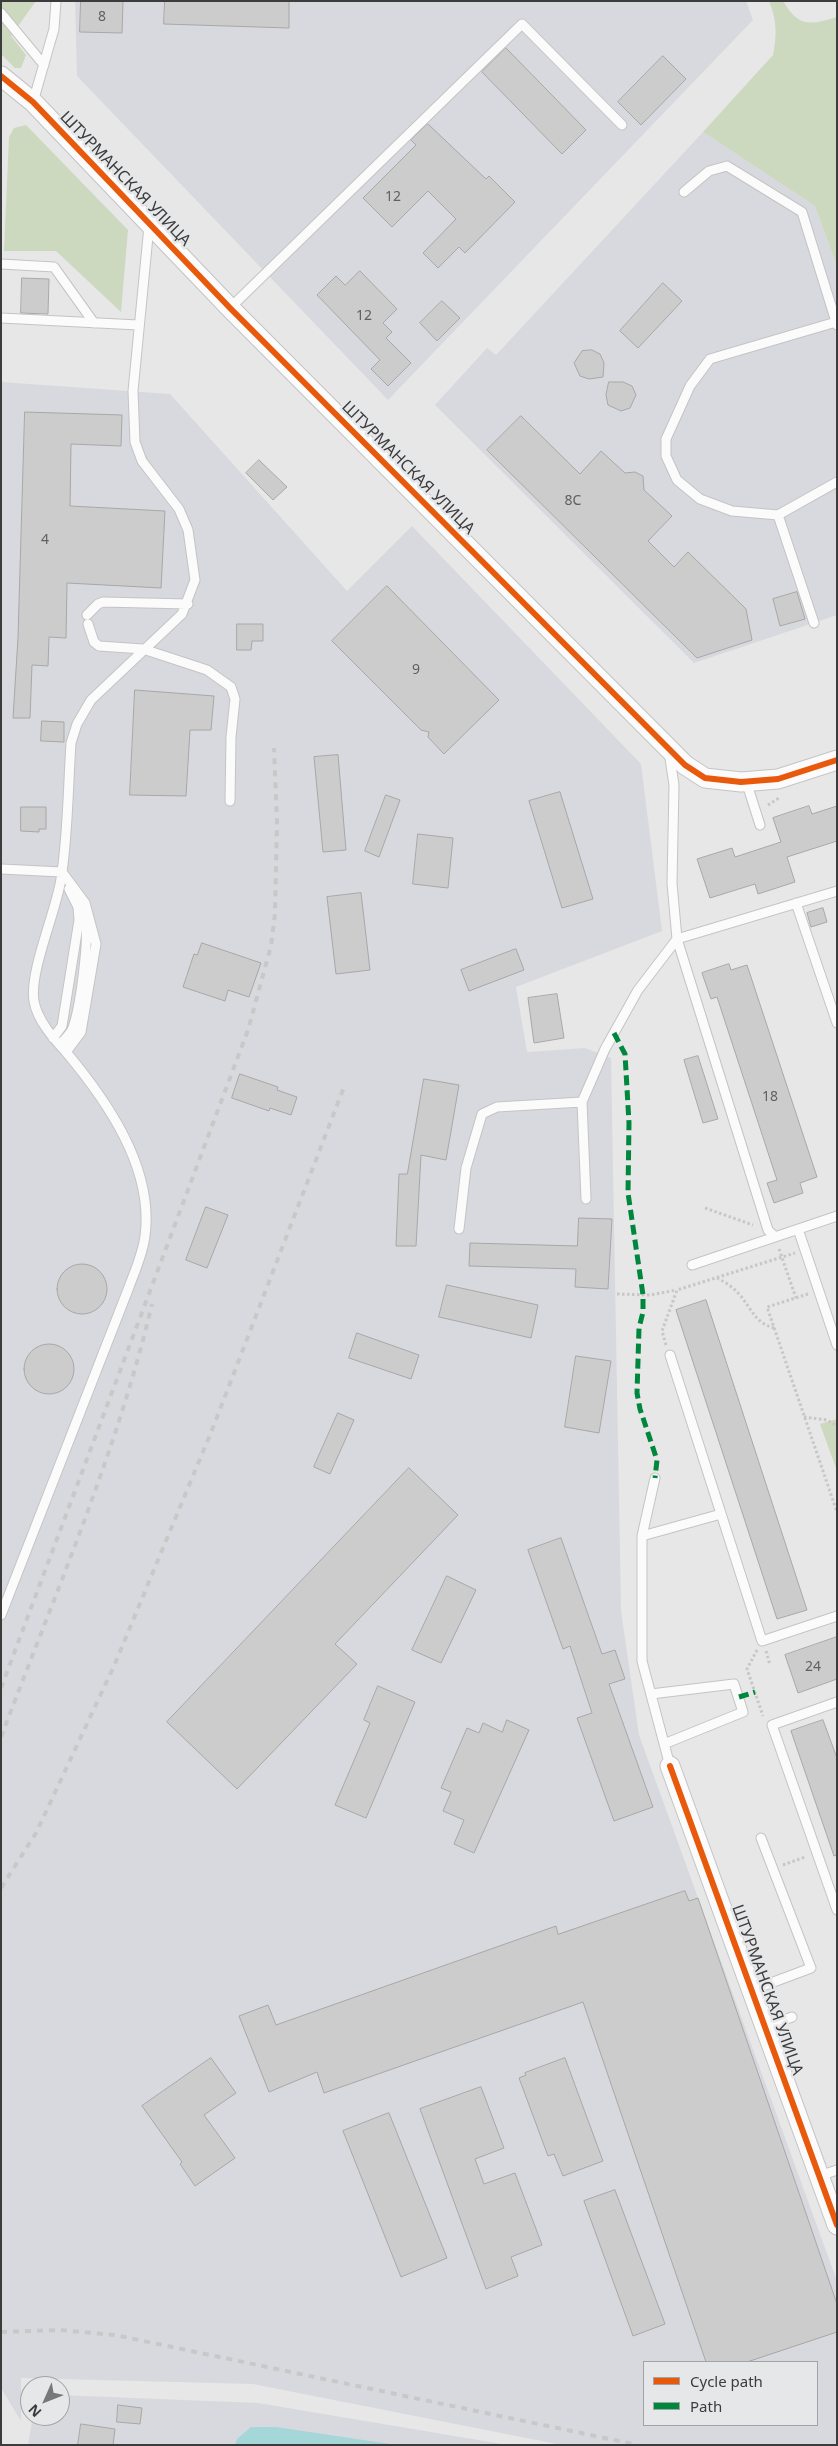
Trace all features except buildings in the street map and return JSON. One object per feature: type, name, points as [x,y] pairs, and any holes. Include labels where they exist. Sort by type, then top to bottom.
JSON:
[{"type":"street","name":"ШТУРМАНСКАЯ УЛИЦА","points":[[1,76],[33,102],[230,308],[668,751],[685,765],[705,778],[746,781],[778,779],[837,760]]},
{"type":"street","name":"ШТУРМАНСКАЯ УЛИЦА","points":[[670,1766],[765,2027],[828,2173],[837,2225]]},
{"type":"lane","points":[[33,102],[54,29],[56,1]]},
{"type":"lane","points":[[1,13],[44,65]]},
{"type":"lane","points":[[230,308],[522,24],[622,125]]},
{"type":"lane","points":[[684,192],[709,170],[727,166],[802,212],[836,324],[710,359],[690,386],[666,439],[666,456],[677,480],[700,499],[732,511],[778,515],[837,482]]},
{"type":"lane","points":[[1,1615],[129,1287],[145,1236],[145,1208],[140,1178],[130,1150],[109,1109],[89,1079],[54,1038],[37,1011],[34,1000],[38,969],[62,872],[71,743],[77,724],[91,700],[182,614],[188,604],[195,580],[188,530],[179,509],[142,461],[135,442],[133,391],[138,325],[150,226]]},
{"type":"lane","points":[[1,264],[54,267],[94,323]]},
{"type":"lane","points":[[1,318],[138,325]]},
{"type":"lane","points":[[778,515],[814,623]]},
{"type":"lane","points":[[188,604],[103,602],[98,604],[88,620],[94,642],[99,646],[143,649],[208,670],[231,687],[235,699],[231,736],[230,801]]},
{"type":"lane","points":[[668,751],[674,785],[672,883],[677,939],[772,1233]]},
{"type":"lane","points":[[746,781],[760,825]]},
{"type":"lane","points":[[1,868],[62,872],[85,903],[96,944],[82,1032],[63,1049]]},
{"type":"lane","points":[[54,1038],[62,1026],[79,920],[78,907],[62,872]]},
{"type":"lane","points":[[586,1199],[582,1102],[605,1049],[638,990],[677,939],[837,891]]},
{"type":"lane","points":[[796,903],[837,1023]]},
{"type":"lane","points":[[459,1229],[466,1168],[482,1114],[497,1107],[582,1102]]},
{"type":"lane","points":[[692,1264],[772,1233],[798,1229],[837,1216]]},
{"type":"lane","points":[[798,1229],[837,1345]]},
{"type":"lane","points":[[670,1355],[762,1641],[837,1616]]},
{"type":"lane","points":[[655,1478],[642,1536],[642,1660],[670,1766]]},
{"type":"lane","points":[[642,1536],[721,1514]]},
{"type":"lane","points":[[651,1694],[734,1684],[743,1712],[664,1744]]},
{"type":"lane","points":[[837,1702],[772,1725],[837,1910]]},
{"type":"lane","points":[[752,1990],[811,1968],[761,1838]]},
{"type":"lane","points":[[765,2027],[792,2017]]},
{"type":"path","points":[[706,1208],[772,1233],[796,1298]]},
{"type":"path","points":[[618,1294],[651,1295],[677,1290],[800,1251]]},
{"type":"path","points":[[717,1278],[740,1295],[756,1318],[766,1326],[774,1328]]},
{"type":"path","points":[[670,1355],[662,1331],[677,1290]]},
{"type":"path","points":[[818,1290],[768,1307],[837,1512]]},
{"type":"path","points":[[804,1417],[828,1420],[837,1426]]},
{"type":"path","points":[[762,1641],[747,1669],[763,1717],[772,1725]]},
{"type":"path","points":[[773,1869],[817,1853]]},
{"type":"shaded area","points":[[75,1],[746,1],[753,20],[388,400],[77,76]]},
{"type":"shaded area","points":[[703,132],[815,206],[837,266],[837,615],[694,663],[435,405],[487,348],[496,355]]},
{"type":"shaded area","points":[[1,382],[170,394],[347,591],[412,526],[641,764],[662,931],[516,987],[527,1052],[585,1048],[611,1058],[621,1611],[639,1735],[837,2281],[837,2445],[562,2445],[253,2384],[70,2379],[70,2376],[20,2376],[20,2419],[1,2388]]},
{"type":"shaded area","points":[[70,2395],[258,2403],[508,2445],[28,2445],[31,2426],[70,2426]]},
{"type":"green space","points":[[1,1],[36,1],[11,36],[26,55],[21,68],[15,68],[1,54]]},
{"type":"green space","points":[[769,1],[783,1],[794,16],[806,22],[819,22],[837,17],[837,266],[815,206],[703,132],[773,55],[776,28]]},
{"type":"green space","points":[[26,125],[128,230],[121,312],[56,251],[4,251],[9,137],[14,128]]},
{"type":"green space","points":[[837,1419],[837,1471],[820,1424]]},
{"type":"water","points":[[251,2427],[276,2427],[397,2445],[235,2445],[237,2439]]},
{"type":"railway","points":[[1,1688],[248,1030],[271,946],[275,914],[277,823],[274,748]]},
{"type":"railway","points":[[1,1888],[36,1833],[114,1666],[212,1430],[344,1087]]},
{"type":"railway","points":[[1,1737],[103,1468],[138,1359],[152,1304]]},
{"type":"railway","points":[[1,2332],[60,2330],[115,2335],[638,2445]]},
{"type":"marked path","points":[[614,1033],[625,1054],[629,1123],[628,1193],[643,1295],[643,1312],[639,1328],[637,1393],[640,1409],[657,1460],[655,1478]]},
{"type":"marked path","points":[[739,1697],[755,1692]]},
{"type":"cycle path","points":[[1,76],[33,102],[230,308],[685,765],[705,778],[741,782],[778,779],[837,760]]},
{"type":"cycle path","points":[[670,1766],[837,2225]]}]
